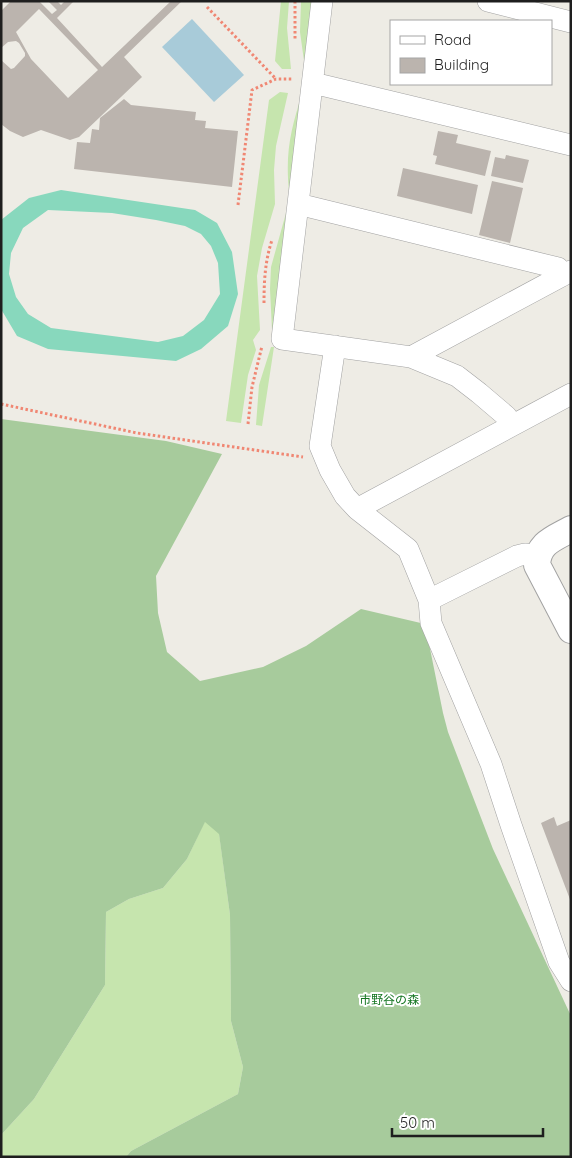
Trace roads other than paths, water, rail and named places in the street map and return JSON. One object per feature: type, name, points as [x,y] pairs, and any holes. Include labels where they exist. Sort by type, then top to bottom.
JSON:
[{"type":"street","points":[[322,1],[304,81],[298,204],[282,339],[410,357],[457,376],[506,416],[513,425]]},
{"type":"street","points":[[488,1],[559,14]]},
{"type":"street","points":[[304,81],[571,145]]},
{"type":"street","points":[[298,204],[558,268],[567,274],[410,357]]},
{"type":"street","points":[[335,346],[320,446],[330,470],[345,496],[357,509],[408,549],[430,600],[432,623],[491,764],[559,962],[571,981]]},
{"type":"street","points":[[357,509],[571,394]]},
{"type":"street","points":[[571,529],[543,546],[537,555],[537,565],[541,576],[571,630]]},
{"type":"street","points":[[430,600],[515,558],[526,554],[537,555]]},
{"type":"water","points":[[192,19],[244,75],[214,102],[162,47]]},
{"type":"park label","name":"市野谷の森","points":[[389,999]]}]
